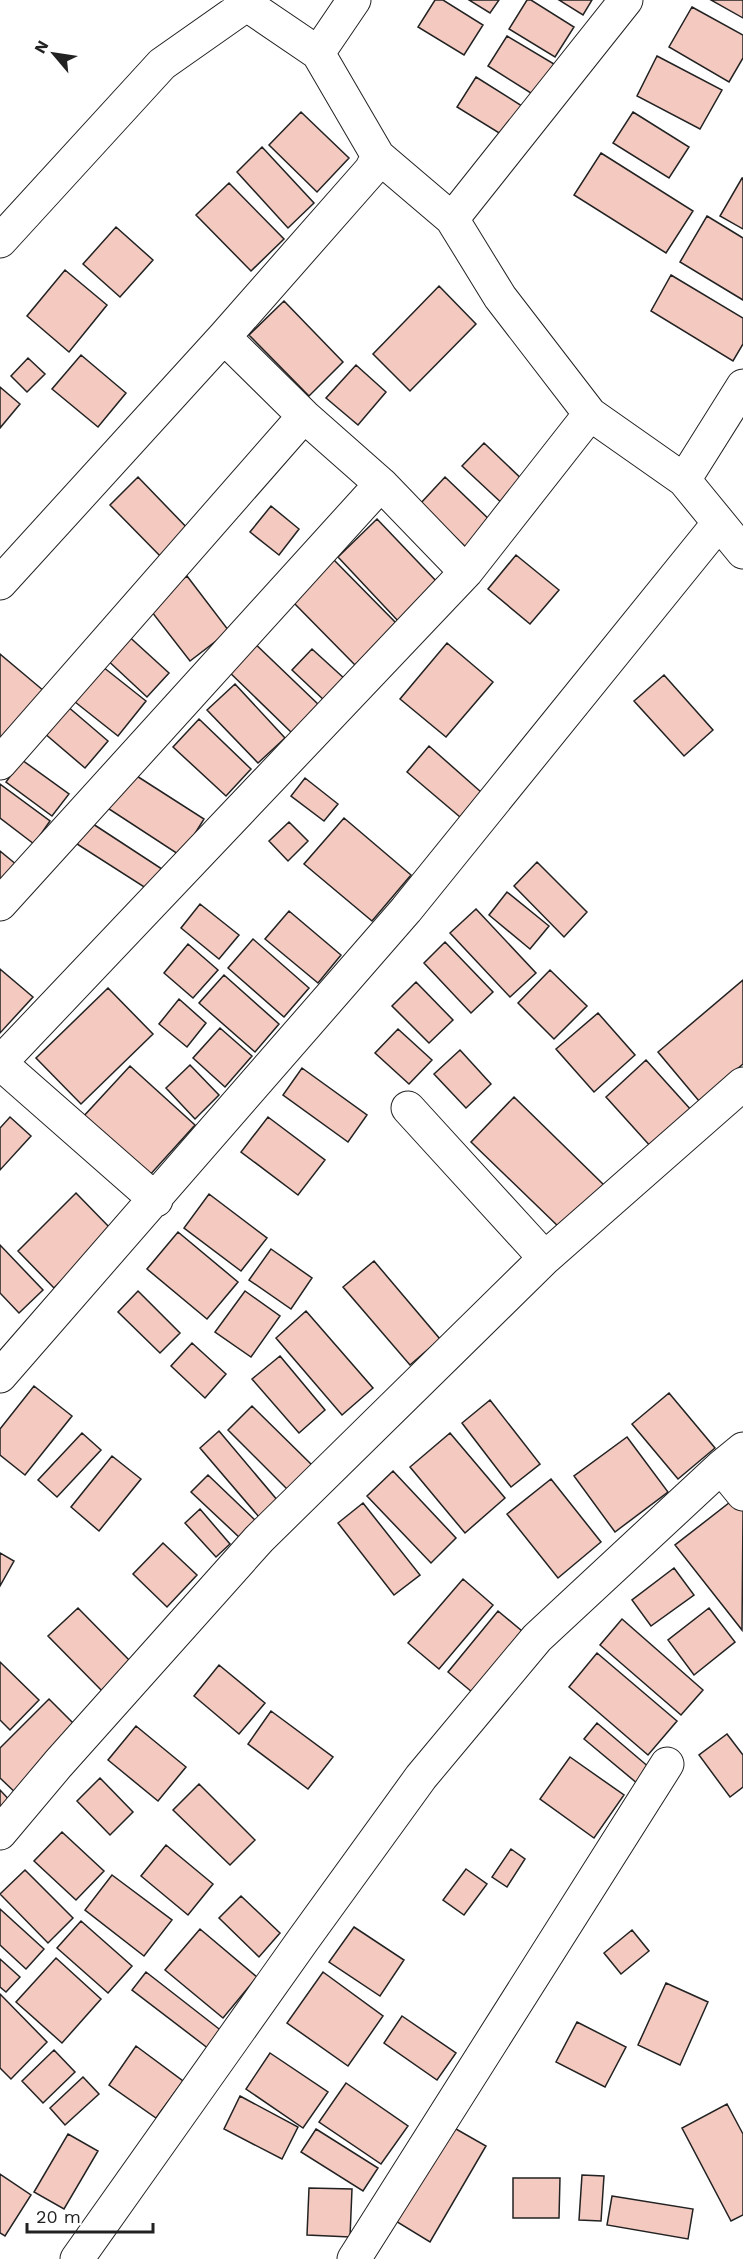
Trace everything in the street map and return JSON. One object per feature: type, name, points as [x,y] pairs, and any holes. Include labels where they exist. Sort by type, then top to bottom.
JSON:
[{"type":"street","points":[[318,53],[354,0]]},
{"type":"street","points":[[452,219],[626,0]]},
{"type":"street","points":[[0,241],[162,64],[243,3],[318,53],[378,156],[452,219],[500,297],[590,414],[684,480],[743,552]]},
{"type":"street","points":[[0,582],[224,337],[371,170],[378,156]]},
{"type":"street","points":[[224,337],[304,416],[381,484],[466,572]]},
{"type":"street","points":[[684,480],[743,386]]},
{"type":"street","points":[[156,1200],[0,1063],[466,572],[590,414]]},
{"type":"street","points":[[0,763],[304,416]]},
{"type":"street","points":[[0,904],[381,484]]},
{"type":"street","points":[[0,1376],[156,1200],[406,910],[719,523]]},
{"type":"street","points":[[0,1833],[58,1764],[259,1539],[545,1258],[743,1084]]},
{"type":"street","points":[[408,1108],[545,1258]]},
{"type":"street","points":[[78,2259],[303,1940],[421,1778],[537,1638],[732,1458],[743,1494]]},
{"type":"street","points":[[354,2259],[667,1764]]},
{"type":"building","points":[[435,0],[443,0],[483,25],[464,55],[418,27]]},
{"type":"building","points":[[469,0],[499,0],[490,13]]},
{"type":"building","points":[[527,0],[531,0],[574,27],[555,57],[509,29]]},
{"type":"building","points":[[559,0],[592,0],[583,15]]},
{"type":"building","points":[[711,0],[743,0],[743,18]]},
{"type":"building","points":[[692,7],[743,35],[743,58],[729,82],[669,47]]},
{"type":"building","points":[[507,36],[554,64],[534,95],[488,66]]},
{"type":"building","points":[[657,56],[722,90],[700,129],[637,96]]},
{"type":"building","points":[[476,77],[522,106],[504,136],[457,107]]},
{"type":"building","points":[[301,112],[349,158],[317,192],[269,145]]},
{"type":"building","points":[[633,112],[689,147],[669,178],[613,143]]},
{"type":"building","points":[[262,147],[314,203],[288,228],[237,172]]},
{"type":"building","points":[[601,153],[693,211],[666,253],[574,195]]},
{"type":"building","points":[[743,178],[743,229],[720,216]]},
{"type":"building","points":[[229,183],[284,239],[251,271],[196,215]]},
{"type":"building","points":[[707,216],[743,238],[743,300],[680,262]]},
{"type":"building","points":[[116,227],[153,260],[120,297],[83,264]]},
{"type":"building","points":[[65,270],[107,305],[69,352],[27,316]]},
{"type":"building","points":[[671,275],[743,318],[743,344],[733,361],[651,311]]},
{"type":"building","points":[[439,286],[476,324],[410,391],[373,354]]},
{"type":"building","points":[[284,301],[343,362],[309,396],[249,335]]},
{"type":"building","points":[[81,355],[126,393],[98,427],[52,389]]},
{"type":"building","points":[[28,358],[45,374],[27,392],[11,376]]},
{"type":"building","points":[[356,365],[386,392],[358,425],[326,398]]},
{"type":"building","points":[[0,387],[20,404],[0,428]]},
{"type":"building","points":[[484,443],[527,484],[506,507],[462,466]]},
{"type":"building","points":[[138,477],[193,534],[165,561],[110,505]]},
{"type":"building","points":[[445,477],[493,523],[469,550],[420,504]]},
{"type":"building","points":[[271,506],[299,529],[279,555],[250,532]]},
{"type":"building","points":[[377,519],[439,584],[399,622],[338,557]]},
{"type":"building","points":[[516,555],[559,590],[530,624],[488,589]]},
{"type":"building","points":[[334,560],[397,624],[355,665],[292,601]]},
{"type":"building","points":[[187,576],[229,631],[190,661],[148,607]]},
{"type":"building","points":[[124,632],[169,673],[147,697],[103,656]]},
{"type":"building","points":[[250,639],[320,706],[293,734],[224,667]]},
{"type":"building","points":[[447,643],[493,682],[446,737],[400,699]]},
{"type":"building","points":[[312,649],[346,680],[326,702],[292,670]]},
{"type":"building","points":[[0,654],[44,691],[4,741],[0,737]]},
{"type":"building","points":[[98,663],[146,701],[118,736],[70,698]]},
{"type":"building","points":[[664,675],[713,730],[684,756],[634,701]]},
{"type":"building","points":[[235,684],[285,738],[258,763],[207,710]]},
{"type":"building","points":[[60,700],[108,741],[85,768],[37,727]]},
{"type":"building","points":[[199,719],[251,769],[226,796],[173,747]]},
{"type":"building","points":[[429,746],[481,792],[460,817],[407,772]]},
{"type":"building","points":[[22,760],[69,794],[52,816],[6,782]]},
{"type":"building","points":[[129,771],[204,819],[181,856],[106,807]]},
{"type":"building","points":[[305,778],[338,804],[324,821],[291,796]]},
{"type":"building","points":[[0,784],[50,821],[34,844],[0,818]]},
{"type":"building","points":[[344,818],[411,875],[372,921],[304,864]]},
{"type":"building","points":[[90,822],[165,871],[152,892],[77,844]]},
{"type":"building","points":[[289,822],[308,841],[288,861],[269,841]]},
{"type":"building","points":[[0,851],[17,865],[0,886]]},
{"type":"building","points":[[537,862],[587,912],[564,937],[514,886]]},
{"type":"building","points":[[507,892],[549,926],[530,949],[489,915]]},
{"type":"building","points":[[200,904],[239,935],[219,959],[181,928]]},
{"type":"building","points":[[476,909],[536,973],[510,997],[450,933]]},
{"type":"building","points":[[289,911],[341,955],[318,983],[265,939]]},
{"type":"building","points":[[253,939],[309,988],[284,1017],[228,968]]},
{"type":"building","points":[[445,942],[493,992],[471,1013],[424,963]]},
{"type":"building","points":[[188,944],[218,970],[193,998],[164,973]]},
{"type":"building","points":[[0,969],[33,997],[0,1033]]},
{"type":"building","points":[[550,970],[587,1006],[554,1039],[518,1003]]},
{"type":"building","points":[[224,975],[279,1024],[255,1052],[199,1003]]},
{"type":"building","points":[[743,980],[743,1064],[699,1101],[658,1052]]},
{"type":"building","points":[[416,982],[453,1020],[429,1043],[392,1006]]},
{"type":"building","points":[[108,988],[153,1034],[81,1104],[36,1058]]},
{"type":"building","points":[[179,999],[206,1023],[187,1047],[159,1024]]},
{"type":"building","points":[[598,1013],[635,1055],[594,1092],[556,1049]]},
{"type":"building","points":[[220,1028],[252,1056],[225,1087],[193,1058]]},
{"type":"building","points":[[398,1029],[432,1060],[409,1084],[375,1053]]},
{"type":"building","points":[[460,1050],[491,1084],[466,1108],[434,1074]]},
{"type":"building","points":[[646,1060],[692,1111],[652,1148],[606,1097]]},
{"type":"building","points":[[190,1065],[219,1095],[195,1119],[166,1088]]},
{"type":"building","points":[[130,1066],[195,1125],[148,1177],[82,1118]]},
{"type":"building","points":[[302,1068],[367,1115],[348,1142],[283,1095]]},
{"type":"building","points":[[514,1097],[605,1186],[562,1230],[471,1142]]},
{"type":"building","points":[[10,1117],[31,1136],[0,1170],[0,1128]]},
{"type":"building","points":[[268,1117],[325,1160],[298,1195],[241,1152]]},
{"type":"building","points":[[76,1193],[112,1230],[54,1288],[18,1251]]},
{"type":"building","points":[[209,1194],[267,1238],[241,1271],[184,1228]]},
{"type":"building","points":[[178,1232],[238,1282],[207,1319],[147,1269]]},
{"type":"building","points":[[0,1245],[43,1290],[19,1313],[0,1293]]},
{"type":"building","points":[[271,1249],[312,1278],[291,1309],[249,1280]]},
{"type":"building","points":[[374,1261],[440,1339],[410,1365],[343,1287]]},
{"type":"building","points":[[138,1291],[180,1333],[160,1353],[118,1312]]},
{"type":"building","points":[[245,1291],[280,1316],[251,1357],[215,1332]]},
{"type":"building","points":[[306,1311],[373,1388],[342,1415],[276,1338]]},
{"type":"building","points":[[192,1343],[226,1374],[205,1398],[171,1366]]},
{"type":"building","points":[[280,1356],[325,1410],[299,1433],[252,1379]]},
{"type":"building","points":[[34,1386],[72,1416],[25,1475],[0,1455],[0,1429]]},
{"type":"building","points":[[669,1393],[715,1448],[678,1479],[632,1424]]},
{"type":"building","points":[[490,1400],[540,1464],[511,1487],[462,1423]]},
{"type":"building","points":[[252,1406],[314,1467],[290,1492],[228,1430]]},
{"type":"building","points":[[219,1431],[278,1501],[259,1517],[200,1448]]},
{"type":"building","points":[[82,1433],[101,1450],[57,1497],[38,1480]]},
{"type":"building","points":[[450,1433],[505,1498],[465,1533],[410,1467]]},
{"type":"building","points":[[627,1437],[668,1492],[615,1532],[574,1476]]},
{"type":"building","points":[[112,1456],[141,1479],[99,1531],[71,1507]]},
{"type":"building","points":[[393,1471],[456,1538],[431,1563],[367,1496]]},
{"type":"building","points":[[208,1475],[256,1521],[240,1538],[191,1492]]},
{"type":"building","points":[[551,1479],[601,1542],[558,1578],[507,1514]]},
{"type":"building","points":[[734,1499],[743,1510],[742,1630],[675,1545]]},
{"type":"building","points":[[363,1503],[420,1575],[394,1595],[338,1523]]},
{"type":"building","points":[[200,1509],[230,1544],[216,1557],[185,1523]]},
{"type":"building","points":[[163,1543],[197,1575],[167,1607],[133,1574]]},
{"type":"building","points":[[0,1553],[14,1561],[0,1586]]},
{"type":"building","points":[[674,1568],[694,1595],[651,1626],[632,1600]]},
{"type":"building","points":[[463,1579],[493,1605],[439,1669],[408,1643]]},
{"type":"building","points":[[78,1608],[133,1664],[104,1693],[48,1636]]},
{"type":"building","points":[[709,1608],[735,1642],[694,1675],[668,1640]]},
{"type":"building","points":[[498,1611],[528,1636],[478,1697],[448,1672]]},
{"type":"building","points":[[622,1619],[703,1690],[681,1715],[600,1645]]},
{"type":"building","points":[[597,1653],[677,1721],[648,1755],[569,1687]]},
{"type":"building","points":[[0,1662],[39,1700],[10,1730],[0,1720]]},
{"type":"building","points":[[219,1665],[265,1703],[239,1734],[194,1696]]},
{"type":"building","points":[[49,1699],[83,1733],[20,1797],[0,1778],[0,1748]]},
{"type":"building","points":[[271,1711],[333,1757],[308,1789],[248,1744]]},
{"type":"building","points":[[597,1723],[650,1768],[638,1784],[584,1739]]},
{"type":"building","points":[[136,1726],[186,1767],[158,1801],[108,1760]]},
{"type":"building","points":[[727,1734],[743,1755],[743,1787],[730,1797],[699,1755]]},
{"type":"building","points":[[570,1757],[624,1795],[594,1838],[540,1799]]},
{"type":"building","points":[[100,1778],[133,1812],[110,1835],[77,1801]]},
{"type":"building","points":[[199,1784],[255,1840],[230,1865],[173,1810]]},
{"type":"building","points":[[0,1790],[14,1805],[0,1818]]},
{"type":"building","points":[[62,1832],[104,1871],[76,1900],[34,1861]]},
{"type":"building","points":[[166,1845],[213,1884],[188,1915],[141,1876]]},
{"type":"building","points":[[511,1849],[525,1859],[507,1887],[492,1877]]},
{"type":"building","points":[[466,1869],[487,1884],[464,1915],[443,1900]]},
{"type":"building","points":[[25,1870],[73,1918],[48,1943],[0,1894]]},
{"type":"building","points":[[112,1875],[172,1920],[144,1956],[85,1910]]},
{"type":"building","points":[[241,1896],[280,1933],[259,1957],[219,1918]]},
{"type":"building","points":[[0,1909],[44,1949],[26,1969],[0,1945]]},
{"type":"building","points":[[81,1921],[132,1966],[108,1993],[57,1948]]},
{"type":"building","points":[[354,1927],[404,1960],[380,1996],[329,1962]]},
{"type":"building","points":[[200,1929],[257,1977],[223,2018],[165,1970]]},
{"type":"building","points":[[632,1930],[649,1951],[621,1974],[604,1953]]},
{"type":"building","points":[[56,1958],[101,1999],[62,2043],[16,2002]]},
{"type":"building","points":[[0,1959],[20,1977],[6,1992],[0,1987]]},
{"type":"building","points":[[146,1972],[223,2032],[209,2049],[132,1990]]},
{"type":"building","points":[[323,1972],[383,2016],[348,2066],[287,2023]]},
{"type":"building","points":[[666,1983],[708,2002],[680,2065],[638,2045]]},
{"type":"building","points":[[0,1994],[47,2042],[11,2079],[0,2068]]},
{"type":"building","points":[[402,2016],[456,2053],[437,2080],[384,2043]]},
{"type":"building","points":[[577,2022],[626,2047],[605,2087],[556,2062]]},
{"type":"building","points":[[136,2046],[183,2081],[156,2118],[109,2085]]},
{"type":"building","points":[[54,2050],[75,2072],[43,2103],[22,2081]]},
{"type":"building","points":[[270,2053],[328,2092],[303,2128],[246,2089]]},
{"type":"building","points":[[83,2077],[99,2094],[65,2125],[50,2108]]},
{"type":"building","points":[[346,2083],[408,2126],[381,2164],[319,2122]]},
{"type":"building","points":[[240,2096],[298,2127],[282,2159],[224,2129]]},
{"type":"building","points":[[727,2104],[743,2134],[743,2215],[731,2221],[682,2128]]},
{"type":"building","points":[[449,2125],[486,2146],[430,2242],[394,2220]]},
{"type":"building","points":[[316,2129],[378,2168],[363,2191],[301,2152]]},
{"type":"building","points":[[68,2134],[98,2151],[64,2209],[34,2192]]},
{"type":"building","points":[[0,2174],[31,2195],[5,2236],[0,2233]]},
{"type":"building","points":[[582,2175],[604,2176],[601,2221],[579,2220]]},
{"type":"building","points":[[513,2178],[560,2178],[559,2218],[513,2218]]},
{"type":"building","points":[[309,2188],[352,2189],[350,2237],[307,2235]]},
{"type":"building","points":[[612,2196],[693,2209],[688,2239],[607,2225]]}]
